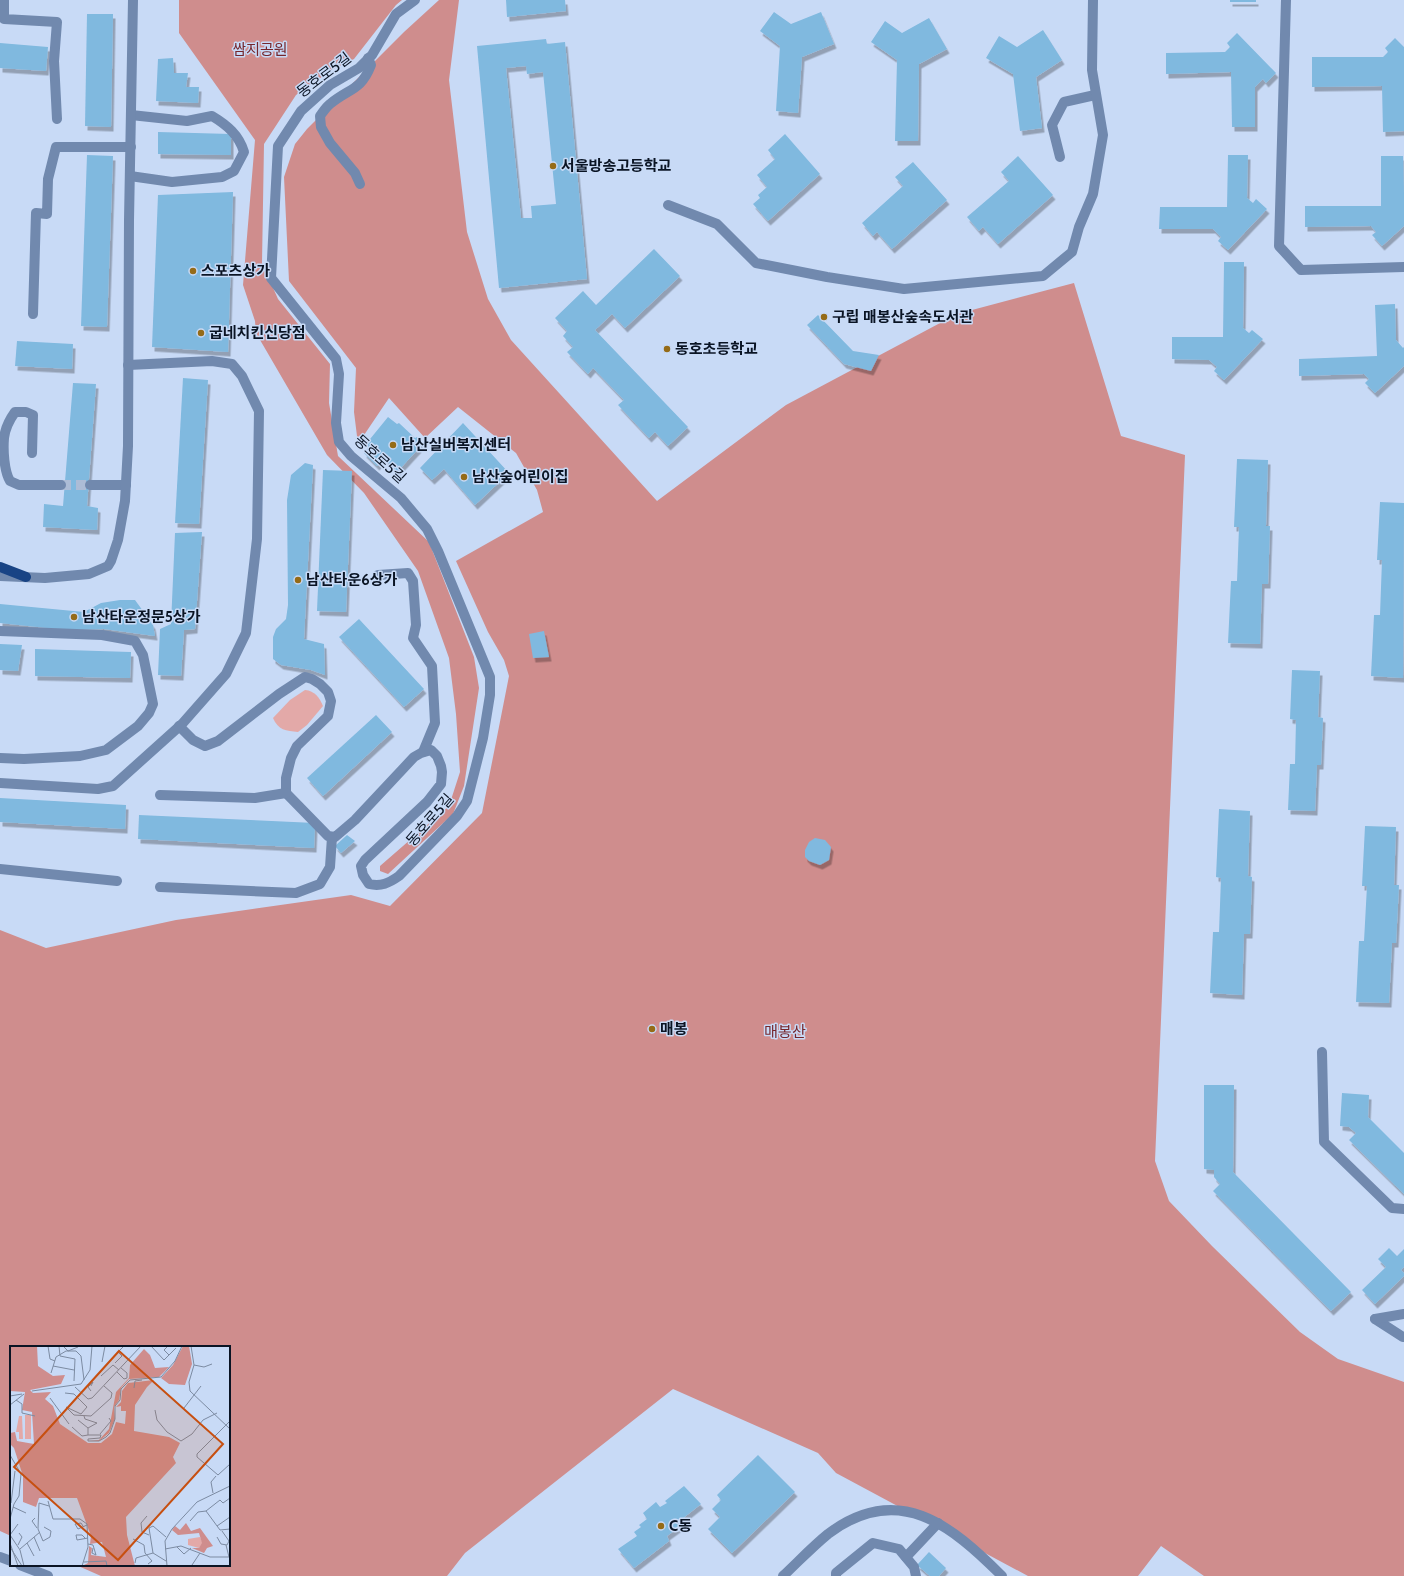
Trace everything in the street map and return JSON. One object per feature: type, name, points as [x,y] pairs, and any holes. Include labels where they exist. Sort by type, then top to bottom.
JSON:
[{"type":"main road","points":[[0,567],[26,577]]},
{"type":"street","points":[[4,0],[4,19],[56,22],[54,61],[56,119]]},
{"type":"street","points":[[0,576],[44,578],[89,574],[108,566],[118,540],[125,501],[128,446],[133,0]]},
{"type":"street","name":"동호로5길","points":[[415,0],[396,14],[372,55],[359,68],[330,85],[301,111],[278,146],[271,278],[336,359],[339,374],[336,423],[339,442],[351,456],[401,498],[427,529],[438,550],[490,677],[490,695],[483,738],[467,801],[457,816],[399,876],[388,884],[378,886],[369,884],[364,878],[361,866],[372,853],[427,802],[441,784],[442,772],[437,756],[430,750],[423,752]]},
{"type":"street","points":[[668,205],[717,224],[756,264],[904,289],[1043,276],[1072,252],[1079,227],[1092,194],[1103,135],[1092,70],[1093,0]]},
{"type":"street","points":[[1286,0],[1279,246],[1301,270],[1404,267]]},
{"type":"street","points":[[360,184],[355,173],[330,143],[321,127],[320,116],[330,104],[357,87],[370,69],[371,65],[368,58]]},
{"type":"street","points":[[1060,157],[1052,125],[1064,102],[1095,94]]},
{"type":"street","points":[[130,176],[172,182],[222,178],[234,172],[244,152],[241,141],[227,125],[212,116],[187,121],[131,115]]},
{"type":"street","points":[[33,314],[36,213],[47,214],[48,179],[56,147],[131,147]]},
{"type":"street","points":[[0,783],[98,789],[113,786],[179,726],[226,674],[246,633],[256,539],[259,411],[242,376],[232,364],[212,361],[128,365]]},
{"type":"street","points":[[32,452],[33,415],[26,412],[15,412],[11,418],[4,437],[6,473],[10,481],[19,485],[61,485]]},
{"type":"street","points":[[90,485],[126,485]]},
{"type":"street","points":[[179,726],[193,740],[205,746],[218,741],[279,694],[306,677],[320,684],[328,692],[331,701],[328,716],[297,746],[291,758],[286,792],[328,836],[335,837],[355,820],[414,757],[423,752],[435,723],[432,666],[413,638],[416,625],[413,581],[408,573],[378,575]]},
{"type":"street","points":[[0,631],[102,635],[135,641],[143,655],[153,704],[149,712],[138,726],[106,750],[80,756],[24,759],[0,758]]},
{"type":"street","points":[[160,795],[255,798],[286,792]]},
{"type":"street","points":[[160,887],[296,893],[320,884],[330,867],[332,837]]},
{"type":"street","points":[[0,869],[117,881]]},
{"type":"street","points":[[1322,1052],[1324,1142],[1392,1208],[1404,1209]]},
{"type":"street","points":[[1403,1337],[1375,1319],[1404,1314]]},
{"type":"street","points":[[783,1576],[828,1535],[846,1523],[872,1512],[886,1510],[912,1512],[938,1523],[983,1557],[1002,1576]]},
{"type":"street","points":[[906,1558],[938,1523]]},
{"type":"street","points":[[836,1576],[836,1573],[873,1543],[899,1548],[914,1567],[916,1576]]},
{"type":"street","points":[[0,1557],[10,1562]]},
{"type":"street","points":[[23,1566],[48,1576]]},
{"type":"shaded area","points":[[305,690],[316,695],[323,706],[307,725],[298,732],[283,729],[277,725],[273,718],[290,700]]},
{"type":"green space","name":"쌈지공원","points":[[179,0],[402,0],[396,5],[354,59],[333,69],[296,95],[264,144],[262,263],[278,299],[330,364],[329,403],[338,456],[429,542],[474,657],[479,688],[464,786],[453,814],[388,874],[380,871],[380,866],[449,806],[460,772],[456,714],[449,658],[418,571],[364,493],[327,455],[256,333],[255,321],[243,285],[255,140],[179,33]]},
{"type":"green space","name":"매봉산","points":[[439,0],[459,0],[449,80],[467,232],[488,299],[511,340],[657,501],[786,405],[957,314],[1074,283],[1121,436],[1185,455],[1155,1161],[1169,1201],[1212,1246],[1300,1332],[1338,1359],[1404,1382],[1404,1576],[1204,1576],[1161,1546],[1138,1576],[1028,1576],[836,1473],[818,1453],[673,1389],[465,1553],[447,1576],[101,1576],[78,1566],[230,1566],[230,1346],[10,1346],[10,1536],[0,1531],[0,930],[46,948],[176,920],[351,895],[390,906],[482,813],[509,676],[504,660],[488,632],[456,561],[543,512],[537,490],[516,453],[458,407],[425,438],[389,398],[358,444],[354,412],[356,368],[289,281],[284,177],[295,144],[307,129],[404,32]]},
{"type":"building","points":[[506,0],[565,0],[566,11],[507,17]]},
{"type":"building","points":[[1230,0],[1256,0],[1256,2],[1230,2]]},
{"type":"building","points":[[774,12],[791,24],[821,12],[834,44],[802,57],[798,113],[776,111],[780,46],[760,31]]},
{"type":"building","points":[[87,14],[113,14],[111,127],[85,126]]},
{"type":"building","points":[[929,18],[947,49],[919,64],[918,141],[895,141],[897,60],[871,42],[885,21],[902,33]]},
{"type":"building","points":[[1043,30],[1062,60],[1036,77],[1042,128],[1020,131],[1013,74],[986,58],[999,36],[1017,47]]},
{"type":"building","points":[[1237,33],[1276,73],[1266,83],[1263,79],[1255,87],[1255,127],[1232,127],[1231,72],[1166,74],[1166,53],[1225,52],[1230,47],[1227,43]]},
{"type":"building","points":[[1395,38],[1404,47],[1404,131],[1383,132],[1382,86],[1312,87],[1312,57],[1383,57],[1388,52],[1385,48]]},
{"type":"building","points":[[546,39],[547,44],[565,42],[587,279],[499,288],[477,46]],"holes":[[[526,66],[527,74],[543,72],[556,204],[531,206],[532,218],[521,218],[506,68]]]},
{"type":"building","points":[[0,43],[48,47],[46,71],[0,68]]},
{"type":"building","points":[[173,58],[174,73],[188,73],[186,87],[199,87],[198,103],[156,101],[158,59]]},
{"type":"building","points":[[158,132],[231,134],[231,155],[158,154]]},
{"type":"building","points":[[785,134],[820,174],[768,221],[753,204],[760,198],[758,195],[767,187],[757,175],[775,159],[768,150]]},
{"type":"building","points":[[87,155],[113,156],[107,327],[81,326]]},
{"type":"building","points":[[1228,155],[1248,155],[1247,198],[1253,203],[1256,199],[1267,209],[1228,250],[1218,241],[1221,237],[1213,229],[1159,229],[1160,207],[1227,207]]},
{"type":"building","points":[[1018,156],[1053,195],[998,244],[983,227],[979,231],[967,217],[1009,181],[1001,172]]},
{"type":"building","points":[[1381,156],[1403,156],[1404,226],[1382,246],[1372,235],[1376,232],[1371,226],[1305,227],[1305,206],[1381,206]]},
{"type":"building","points":[[913,162],[947,200],[892,249],[877,232],[873,236],[862,223],[903,186],[895,177]]},
{"type":"building","name":"스포츠상가","points":[[233,192],[228,352],[152,347],[158,195]]},
{"type":"building","points":[[654,249],[680,276],[625,328],[612,314],[595,330],[688,427],[668,446],[655,432],[649,438],[618,405],[624,400],[593,368],[588,374],[567,352],[573,347],[563,336],[567,331],[555,318],[583,291],[596,305]]},
{"type":"building","points":[[1224,262],[1244,262],[1243,328],[1249,333],[1252,330],[1263,339],[1224,380],[1214,371],[1217,367],[1209,360],[1172,359],[1172,337],[1223,337]]},
{"type":"building","points":[[1395,304],[1396,340],[1403,348],[1404,347],[1404,366],[1375,393],[1365,383],[1369,379],[1364,374],[1299,376],[1299,359],[1377,356],[1375,305]]},
{"type":"building","points":[[818,315],[853,351],[879,355],[871,371],[844,364],[807,325]]},
{"type":"building","points":[[17,341],[73,344],[72,369],[15,366]]},
{"type":"building","points":[[183,378],[208,380],[199,524],[175,523]]},
{"type":"building","points":[[73,383],[96,384],[87,506],[98,508],[97,530],[43,527],[44,504],[63,506]]},
{"type":"building","name":"남산실버복지센터","points":[[388,417],[397,424],[399,423],[415,438],[417,437],[421,441],[418,446],[419,448],[397,472],[384,458],[377,466],[364,453],[368,448],[366,444]]},
{"type":"building","points":[[463,423],[509,473],[475,505],[444,469],[432,480],[420,468]]},
{"type":"building","points":[[1237,459],[1268,460],[1266,526],[1270,526],[1268,584],[1262,584],[1260,644],[1228,643],[1231,581],[1237,581],[1239,527],[1234,527]]},
{"type":"building","name":"남산타운6상가","points":[[305,463],[313,465],[304,639],[324,644],[325,675],[311,670],[281,665],[273,659],[273,637],[276,629],[286,619],[288,605],[287,500],[291,475]]},
{"type":"building","points":[[323,470],[352,471],[346,612],[317,611]]},
{"type":"building","points":[[1380,502],[1404,503],[1403,678],[1371,676],[1374,615],[1380,615],[1382,560],[1377,560]]},
{"type":"building","points":[[202,532],[195,629],[184,630],[181,676],[158,675],[160,629],[171,624],[175,533]]},
{"type":"building","name":"남산타운정문5상가","points":[[120,600],[135,600],[153,625],[155,636],[104,629],[66,630],[0,623],[0,604],[84,612],[101,603]]},
{"type":"building","points":[[359,619],[424,689],[404,707],[339,637]]},
{"type":"building","points":[[544,631],[549,657],[533,658],[529,634]]},
{"type":"building","points":[[0,644],[22,645],[18,671],[0,670]]},
{"type":"building","points":[[35,649],[131,652],[130,678],[35,676]]},
{"type":"building","points":[[1292,670],[1320,671],[1318,717],[1323,718],[1321,765],[1317,765],[1315,811],[1288,810],[1290,764],[1295,764],[1296,720],[1290,719]]},
{"type":"building","points":[[376,715],[392,732],[323,796],[307,778]]},
{"type":"building","points":[[0,798],[126,805],[125,829],[0,822]]},
{"type":"building","points":[[1219,809],[1250,811],[1248,876],[1252,877],[1250,934],[1244,934],[1242,995],[1210,993],[1213,932],[1219,932],[1221,878],[1216,877]]},
{"type":"building","points":[[139,815],[315,823],[314,848],[138,839]]},
{"type":"building","points":[[1365,826],[1396,827],[1394,885],[1399,885],[1396,943],[1392,943],[1389,1003],[1356,1002],[1359,941],[1364,941],[1367,886],[1362,886]]},
{"type":"building","points":[[347,835],[355,841],[341,853],[335,846]]},
{"type":"building","points":[[815,838],[825,840],[831,847],[829,860],[820,865],[809,861],[805,857],[805,850],[809,842]]},
{"type":"building","points":[[1204,1085],[1234,1085],[1233,1172],[1351,1292],[1331,1311],[1213,1191],[1220,1184],[1214,1177],[1214,1170],[1204,1169]]},
{"type":"building","points":[[1342,1093],[1369,1095],[1368,1117],[1404,1153],[1404,1194],[1349,1140],[1356,1133],[1349,1127],[1340,1126]]},
{"type":"building","points":[[1389,1248],[1397,1256],[1404,1249],[1404,1267],[1401,1270],[1404,1273],[1404,1276],[1375,1304],[1362,1290],[1386,1267],[1378,1259]]},
{"type":"building","points":[[758,1455],[795,1492],[732,1553],[708,1529],[720,1517],[712,1509],[721,1500],[717,1495]]},
{"type":"building","name":"C동","points":[[684,1486],[701,1504],[682,1519],[685,1523],[667,1536],[669,1541],[634,1568],[618,1549],[637,1536],[634,1532],[641,1527],[639,1525],[647,1519],[643,1513],[656,1502],[660,1507],[667,1503],[665,1501]]},
{"type":"building","points":[[929,1552],[946,1568],[939,1576],[930,1576],[917,1565]]},
{"type":"tunnel","points":[[61,485],[90,485]]},
{"type":"place","name":"서울방송고등학교","points":[[553,166]]},
{"type":"place","name":"스포츠상가","points":[[193,271]]},
{"type":"place","name":"구립 매봉산숲속도서관","points":[[824,317]]},
{"type":"place","name":"굽네치킨신당점","points":[[201,333]]},
{"type":"place","name":"동호초등학교","points":[[667,349]]},
{"type":"place","name":"남산실버복지센터","points":[[393,445]]},
{"type":"place","name":"남산숲어린이집","points":[[464,477]]},
{"type":"place","name":"남산타운6상가","points":[[298,580]]},
{"type":"place","name":"남산타운정문5상가","points":[[74,617]]},
{"type":"place","name":"매봉","points":[[652,1029]]},
{"type":"place","name":"C동","points":[[661,1526]]}]
